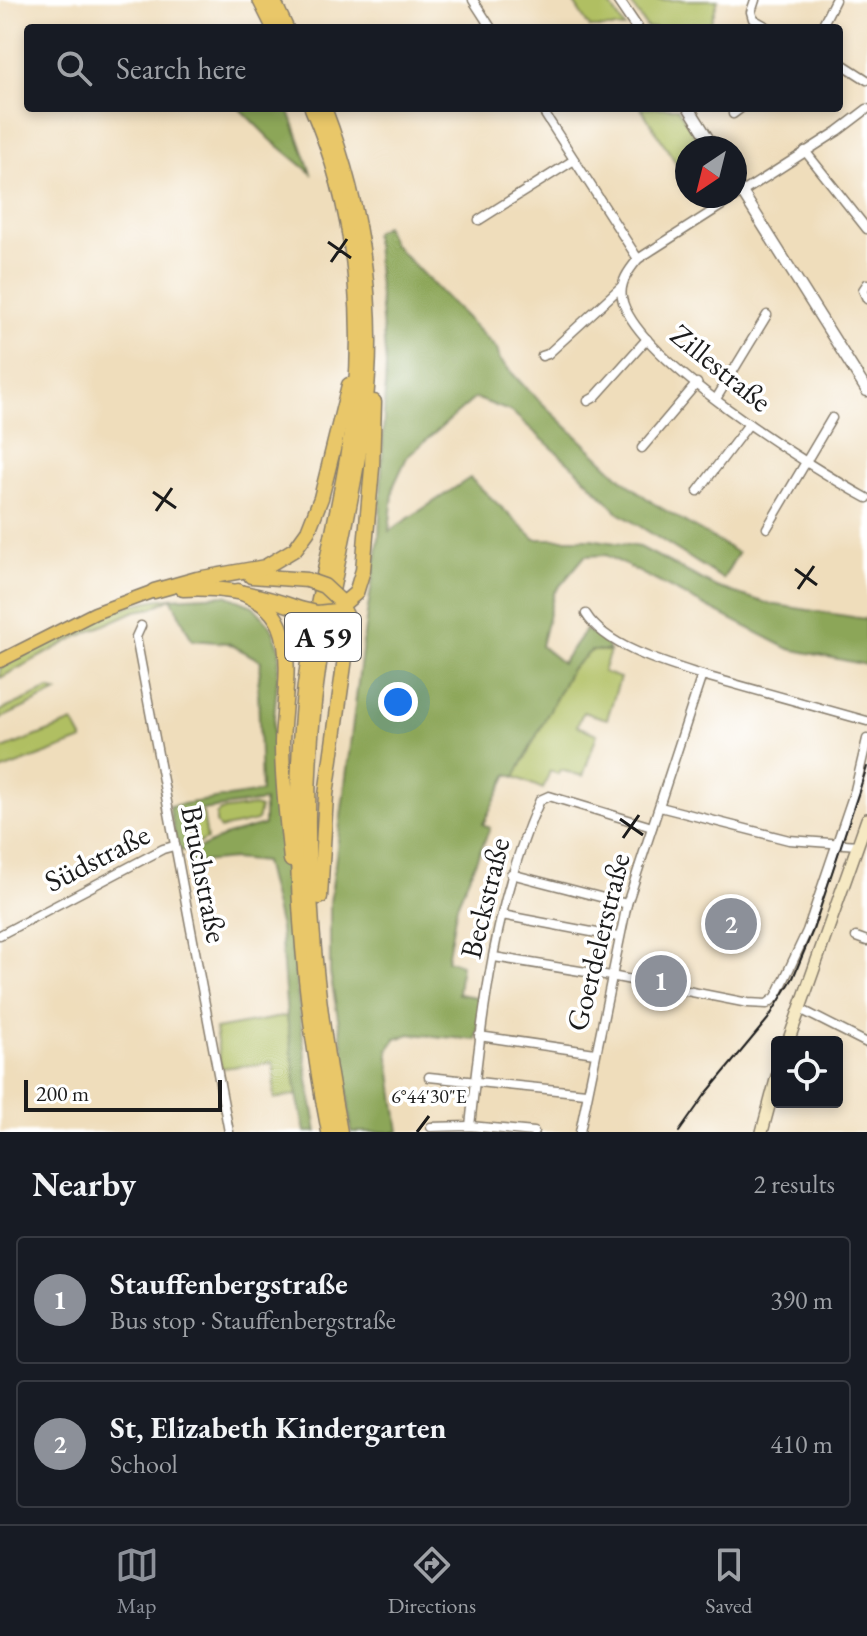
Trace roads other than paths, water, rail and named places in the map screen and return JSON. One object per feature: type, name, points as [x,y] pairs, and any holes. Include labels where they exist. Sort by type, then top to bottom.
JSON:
[{"type":"highway","points":[[260,0],[272,24]]},
{"type":"highway","points":[[273,0],[284,24]]},
{"type":"highway","name":"A 59","points":[[313,112],[341,197],[350,238],[359,335],[354,414],[303,702],[298,793],[303,930],[314,1035],[329,1132]]},
{"type":"highway","name":"A 59","points":[[326,112],[341,153],[361,235],[370,336],[366,403],[358,461],[324,629],[314,704],[309,793],[315,942],[340,1132]]},
{"type":"highway","points":[[154,591],[197,579],[265,567],[286,556],[302,540],[314,519],[334,451],[348,391],[358,303]]},
{"type":"highway","points":[[154,591],[198,588],[238,591],[317,613],[339,605],[356,593],[369,519],[375,378],[370,336]]},
{"type":"highway","points":[[230,575],[307,580],[324,586],[347,617],[348,642],[326,795],[315,942]]},
{"type":"highway","points":[[238,591],[268,609],[279,624],[283,637],[286,663],[282,743],[284,793],[294,889],[303,930]]},
{"type":"main road","points":[[0,661],[95,613],[154,591]]},
{"type":"main road","points":[[790,1036],[862,845],[867,819]]},
{"type":"main road","points":[[762,1132],[771,1098]]},
{"type":"street","points":[[473,0],[488,24]]},
{"type":"street","points":[[618,0],[634,24]]},
{"type":"street","points":[[755,0],[751,12],[753,19],[762,24]]},
{"type":"street","points":[[823,24],[835,0]]},
{"type":"street","points":[[843,65],[867,80]]},
{"type":"street","points":[[747,190],[867,109]]},
{"type":"street","points":[[544,112],[638,259]]},
{"type":"street","points":[[692,112],[706,136]]},
{"type":"street","points":[[805,151],[867,229]]},
{"type":"street","points":[[479,220],[574,160]]},
{"type":"street","points":[[747,201],[867,391]]},
{"type":"street","points":[[542,356],[548,354],[622,286],[638,259],[718,208]]},
{"type":"street","points":[[867,284],[863,290],[867,299]]},
{"type":"street","name":"Zillestraße","points":[[622,286],[623,302],[647,339],[668,360],[749,424],[805,462],[867,498]]},
{"type":"street","points":[[716,399],[767,315]]},
{"type":"street","points":[[588,401],[647,339]]},
{"type":"street","points":[[642,448],[697,383]]},
{"type":"street","points":[[767,528],[832,418]]},
{"type":"street","points":[[698,491],[749,424]]},
{"type":"street","points":[[586,614],[591,624],[658,661],[867,721]]},
{"type":"street","name":"Bruchstraße","points":[[141,626],[136,637],[229,1132]]},
{"type":"street","name":"Goerdelerstraße","points":[[580,1132],[618,937],[702,675]]},
{"type":"street","points":[[494,957],[767,1004],[776,997],[807,931],[855,790],[867,739]]},
{"type":"street","name":"Beckstraße","points":[[470,1126],[479,1036],[511,874],[523,838],[544,797],[652,827]]},
{"type":"street","points":[[660,807],[789,840],[862,845]]},
{"type":"street","name":"Südstraße","points":[[0,935],[174,846]]},
{"type":"street","points":[[511,874],[627,904]]},
{"type":"street","points":[[502,915],[618,937]]},
{"type":"street","points":[[856,937],[867,941]]},
{"type":"street","points":[[800,1009],[867,1043]]},
{"type":"street","points":[[479,1036],[595,1053]]},
{"type":"street","points":[[429,1077],[586,1093]]},
{"type":"street","points":[[431,1127],[470,1126],[534,1132]]},
{"type":"tram line","points":[[679,1132],[705,1095],[768,1019],[793,978],[813,930],[867,767]]},
{"type":"place","name":"St, Elizabeth Kindergarten","points":[[731,924]]},
{"type":"place","name":"Stauffenbergstraße","points":[[661,981]]}]
